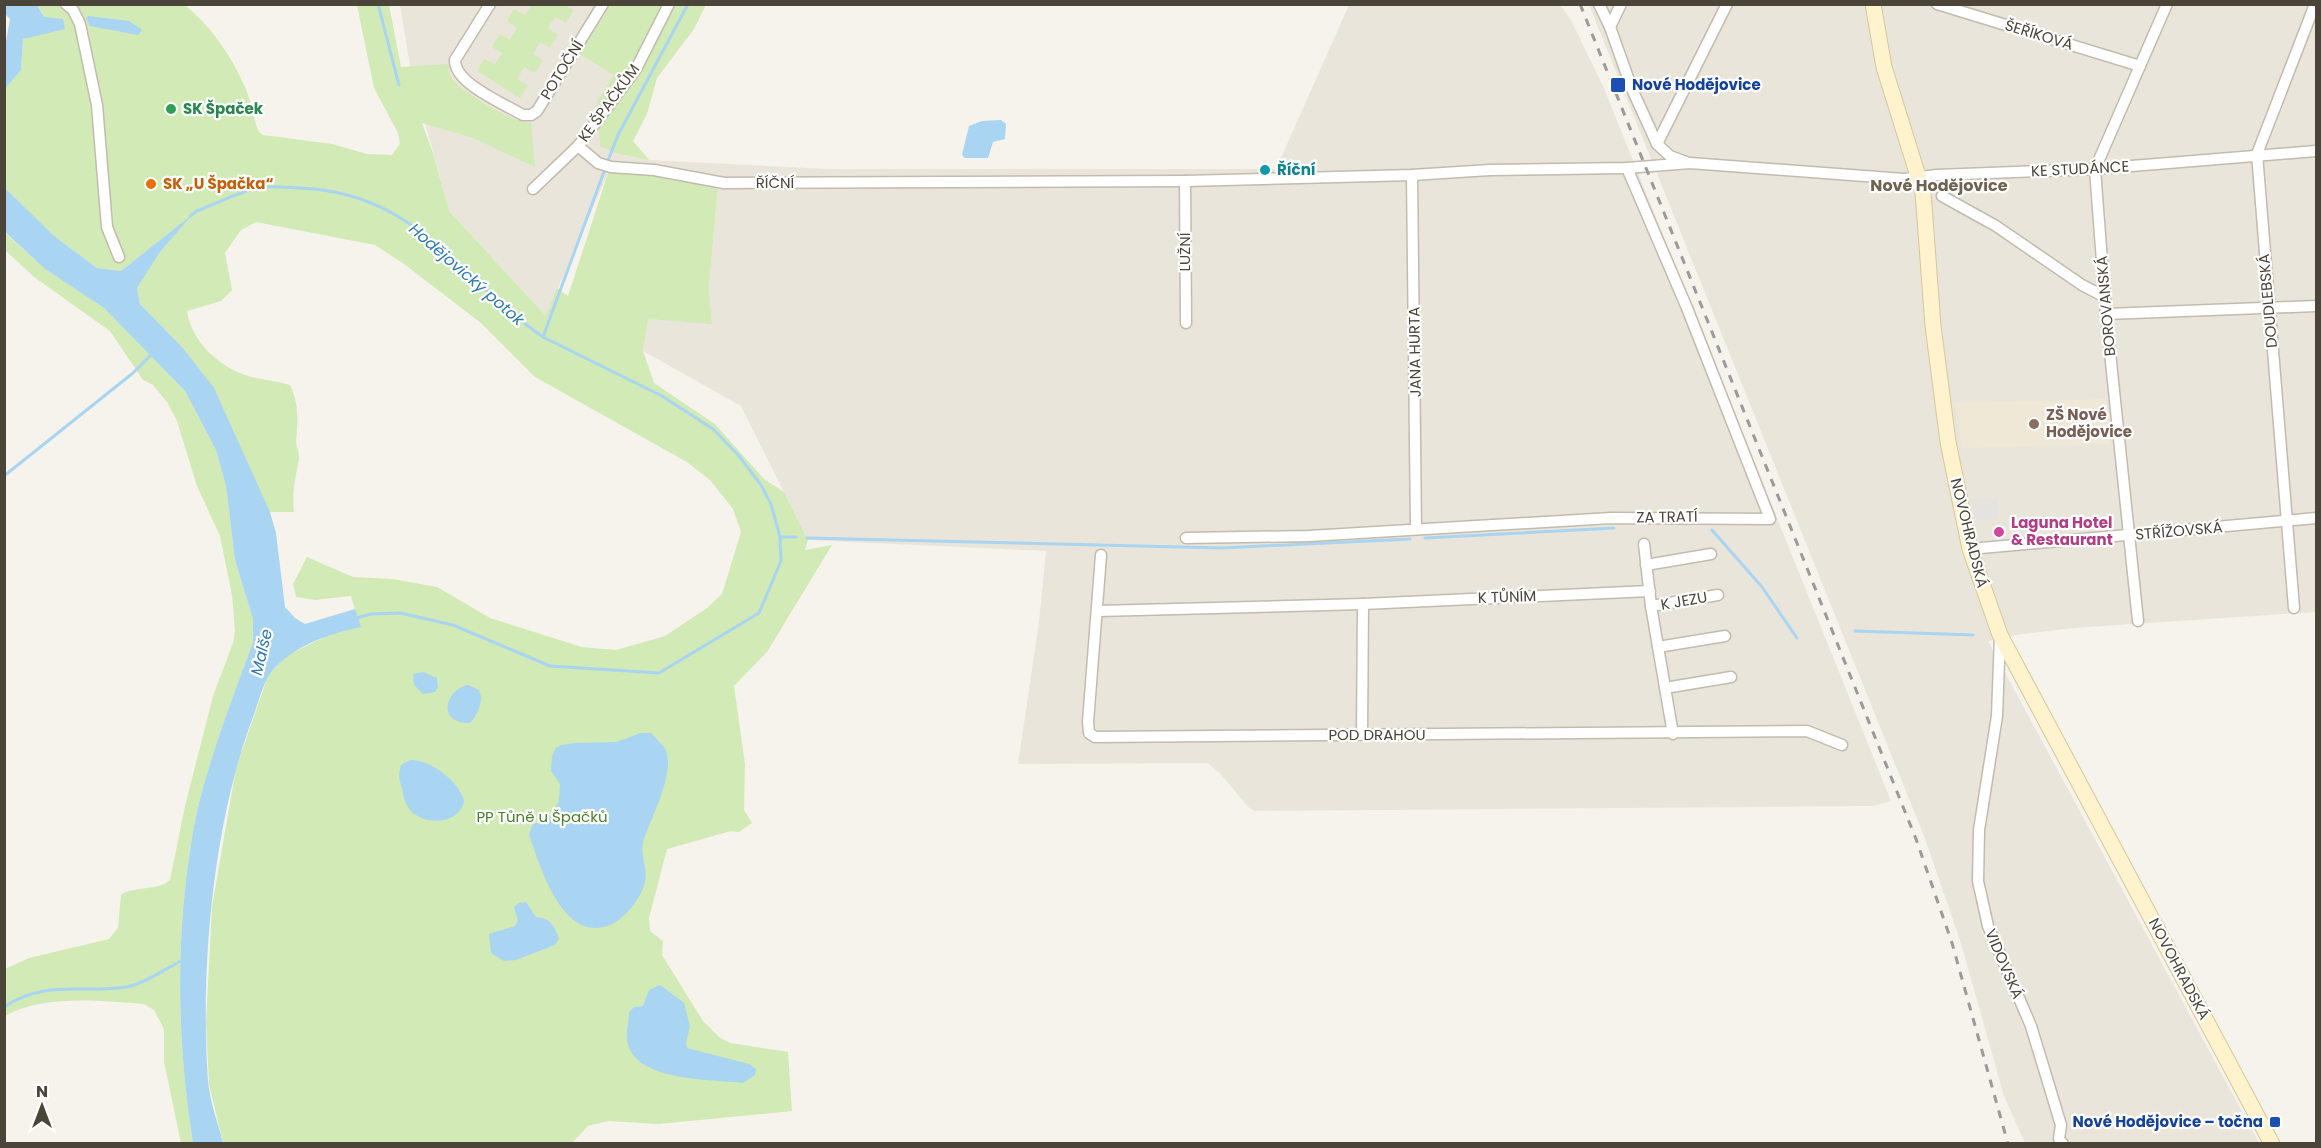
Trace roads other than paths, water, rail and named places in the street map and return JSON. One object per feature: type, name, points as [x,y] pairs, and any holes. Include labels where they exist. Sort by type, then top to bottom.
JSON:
[{"type":"main road","name":"NOVOHRADSKÁ","points":[[1873,4],[1884,68],[1920,177],[1924,197],[1933,326],[1946,432],[1970,549],[2000,635],[2272,1143]]},
{"type":"street","points":[[66,4],[73,10],[80,24],[97,105],[107,227],[119,257]]},
{"type":"street","name":"POTOČNÍ","points":[[490,4],[455,60],[455,68],[471,85],[523,116],[531,116],[537,111],[603,4]]},
{"type":"street","name":"KE ŠPAČKŮM","points":[[533,189],[578,146],[636,69],[669,4]]},
{"type":"street","points":[[1599,4],[1610,27],[1632,89],[1657,144],[1671,156],[1690,163]]},
{"type":"street","points":[[1610,27],[1621,4]]},
{"type":"street","points":[[1657,144],[1727,4]]},
{"type":"street","name":"ŠEŘÍKOVÁ","points":[[1937,4],[2140,66]]},
{"type":"street","name":"BOROVANSKÁ","points":[[2138,621],[2106,314],[2095,169],[2167,4]]},
{"type":"street","name":"DOUDLEBSKÁ","points":[[2294,608],[2257,154],[2315,4]]},
{"type":"street","name":"ŘÍČNÍ","points":[[578,146],[597,163],[611,167],[654,170],[724,183],[1185,181],[1412,175],[1490,170],[1627,168]]},
{"type":"street","name":"KE STUDÁNCE","points":[[1627,168],[1690,163],[1904,179],[2095,169],[2316,151]]},
{"type":"street","name":"ZA TRATÍ","points":[[1186,538],[1309,536],[1611,518],[1770,519],[1687,308],[1627,168]]},
{"type":"street","name":"JANA HURTA","points":[[1412,175],[1416,529]]},
{"type":"street","name":"LUŽNÍ","points":[[1185,181],[1186,323]]},
{"type":"street","points":[[1942,196],[1996,226],[2082,285],[2105,297]]},
{"type":"street","points":[[2106,314],[2316,306]]},
{"type":"street","name":"STŘÍŽOVSKÁ","points":[[1970,549],[2316,518]]},
{"type":"street","name":"K JEZU","points":[[1644,544],[1651,606],[1672,734]]},
{"type":"street","points":[[1646,565],[1711,554]]},
{"type":"street","name":"POD DRAHOU","points":[[1101,555],[1088,722],[1089,733],[1095,737],[1672,734],[1808,731],[1842,745]]},
{"type":"street","name":"K TŮNÍM","points":[[1098,611],[1363,604],[1650,591]]},
{"type":"street","name":"K JEZU","points":[[1651,606],[1718,595]]},
{"type":"street","points":[[1362,734],[1363,604]]},
{"type":"street","name":"VIDOVSKÁ","points":[[2000,635],[1997,716],[1979,830],[1978,881],[1988,926],[2031,1026],[2061,1125],[2059,1138],[2063,1143]]},
{"type":"street","points":[[1658,647],[1725,636]]},
{"type":"street","points":[[1665,688],[1731,677]]},
{"type":"water","points":[[5,4],[37,5],[44,17],[63,19],[65,29],[23,39],[21,70],[5,89],[5,47],[10,19],[5,14]]},
{"type":"water","points":[[88,16],[129,21],[142,30],[138,35],[90,26],[86,18]]},
{"type":"water","points":[[1001,120],[1006,124],[1005,139],[993,142],[988,158],[965,158],[962,155],[969,126],[982,121]]},
{"type":"water","name":"Malše","points":[[5,188],[53,235],[97,268],[121,271],[193,214],[160,252],[137,288],[140,304],[182,347],[214,388],[270,512],[276,533],[285,607],[295,618],[305,624],[355,609],[361,627],[311,643],[288,656],[278,665],[270,674],[260,695],[239,758],[219,849],[212,896],[206,991],[208,1081],[223,1143],[193,1143],[184,1067],[180,991],[183,914],[197,814],[218,739],[253,642],[253,619],[235,560],[226,486],[216,450],[185,391],[104,308],[45,269],[5,232]]},
{"type":"water","points":[[423,672],[437,678],[438,687],[435,692],[423,694],[414,685],[413,674]]},
{"type":"water","points":[[468,685],[479,690],[481,699],[478,712],[470,723],[459,722],[449,713],[449,699],[460,688]]},
{"type":"water","points":[[641,733],[651,733],[665,749],[668,760],[665,783],[644,839],[642,852],[645,881],[638,899],[630,910],[610,925],[593,928],[579,923],[556,899],[529,834],[533,824],[547,822],[559,801],[560,784],[551,771],[552,756],[556,748],[575,743],[616,742]]},
{"type":"water","points":[[410,760],[426,763],[443,773],[457,786],[464,801],[457,814],[435,821],[420,817],[410,810],[404,798],[399,774],[401,765]]},
{"type":"water","points":[[526,902],[536,917],[551,923],[559,938],[555,945],[516,960],[504,961],[491,953],[489,934],[515,926],[518,921],[514,907]]},
{"type":"water","points":[[660,985],[684,1003],[690,1026],[687,1048],[749,1064],[756,1069],[755,1075],[743,1083],[675,1076],[643,1064],[632,1054],[627,1040],[629,1012],[634,1007],[643,1006],[649,990]]},
{"type":"waterway","points":[[378,4],[399,85]]},
{"type":"waterway","name":"Hodějovický potok","points":[[607,163],[618,135],[688,4]]},
{"type":"waterway","name":"Hodějovický potok","points":[[190,216],[234,195],[267,187],[340,193],[375,204],[405,221],[433,241],[512,313],[543,337],[605,169]]},
{"type":"waterway","points":[[353,619],[371,614],[400,613],[453,625],[550,666],[659,673],[759,613],[781,561],[780,537],[771,504],[761,485],[739,456],[713,429],[662,396],[543,337]]},
{"type":"waterway","points":[[4,476],[133,373],[153,353]]},
{"type":"waterway","points":[[1425,538],[1614,528]]},
{"type":"waterway","points":[[1712,530],[1762,587],[1797,638]]},
{"type":"waterway","points":[[780,537],[796,537]]},
{"type":"waterway","points":[[807,538],[1222,548],[1410,539]]},
{"type":"waterway","points":[[1855,631],[1973,635]]},
{"type":"waterway","points":[[4,1007],[19,998],[49,990],[126,987],[147,980],[181,961]]},
{"type":"railway","points":[[1580,4],[1916,839],[1952,943],[2008,1144]]},
{"type":"place","name":"Nové Hodějovice","points":[[1618,85]]},
{"type":"place","name":"SK Špaček","points":[[171,109]]},
{"type":"place","name":"Říční","points":[[1265,170]]},
{"type":"place","name":"SK „U Špačka“","points":[[151,184]]},
{"type":"place","name":"ZŠ Nové Hodějovice","points":[[2034,424]]},
{"type":"place","name":"Laguna Hotel & Restaurant","points":[[1999,532]]},
{"type":"place","name":"Nové Hodějovice – točna","points":[[2275,1122]]},
{"type":"district","name":"Nové Hodějovice","points":[[1939,185]]},
{"type":"park label","name":"PP Tůně u Špačků","points":[[542,817]]}]
